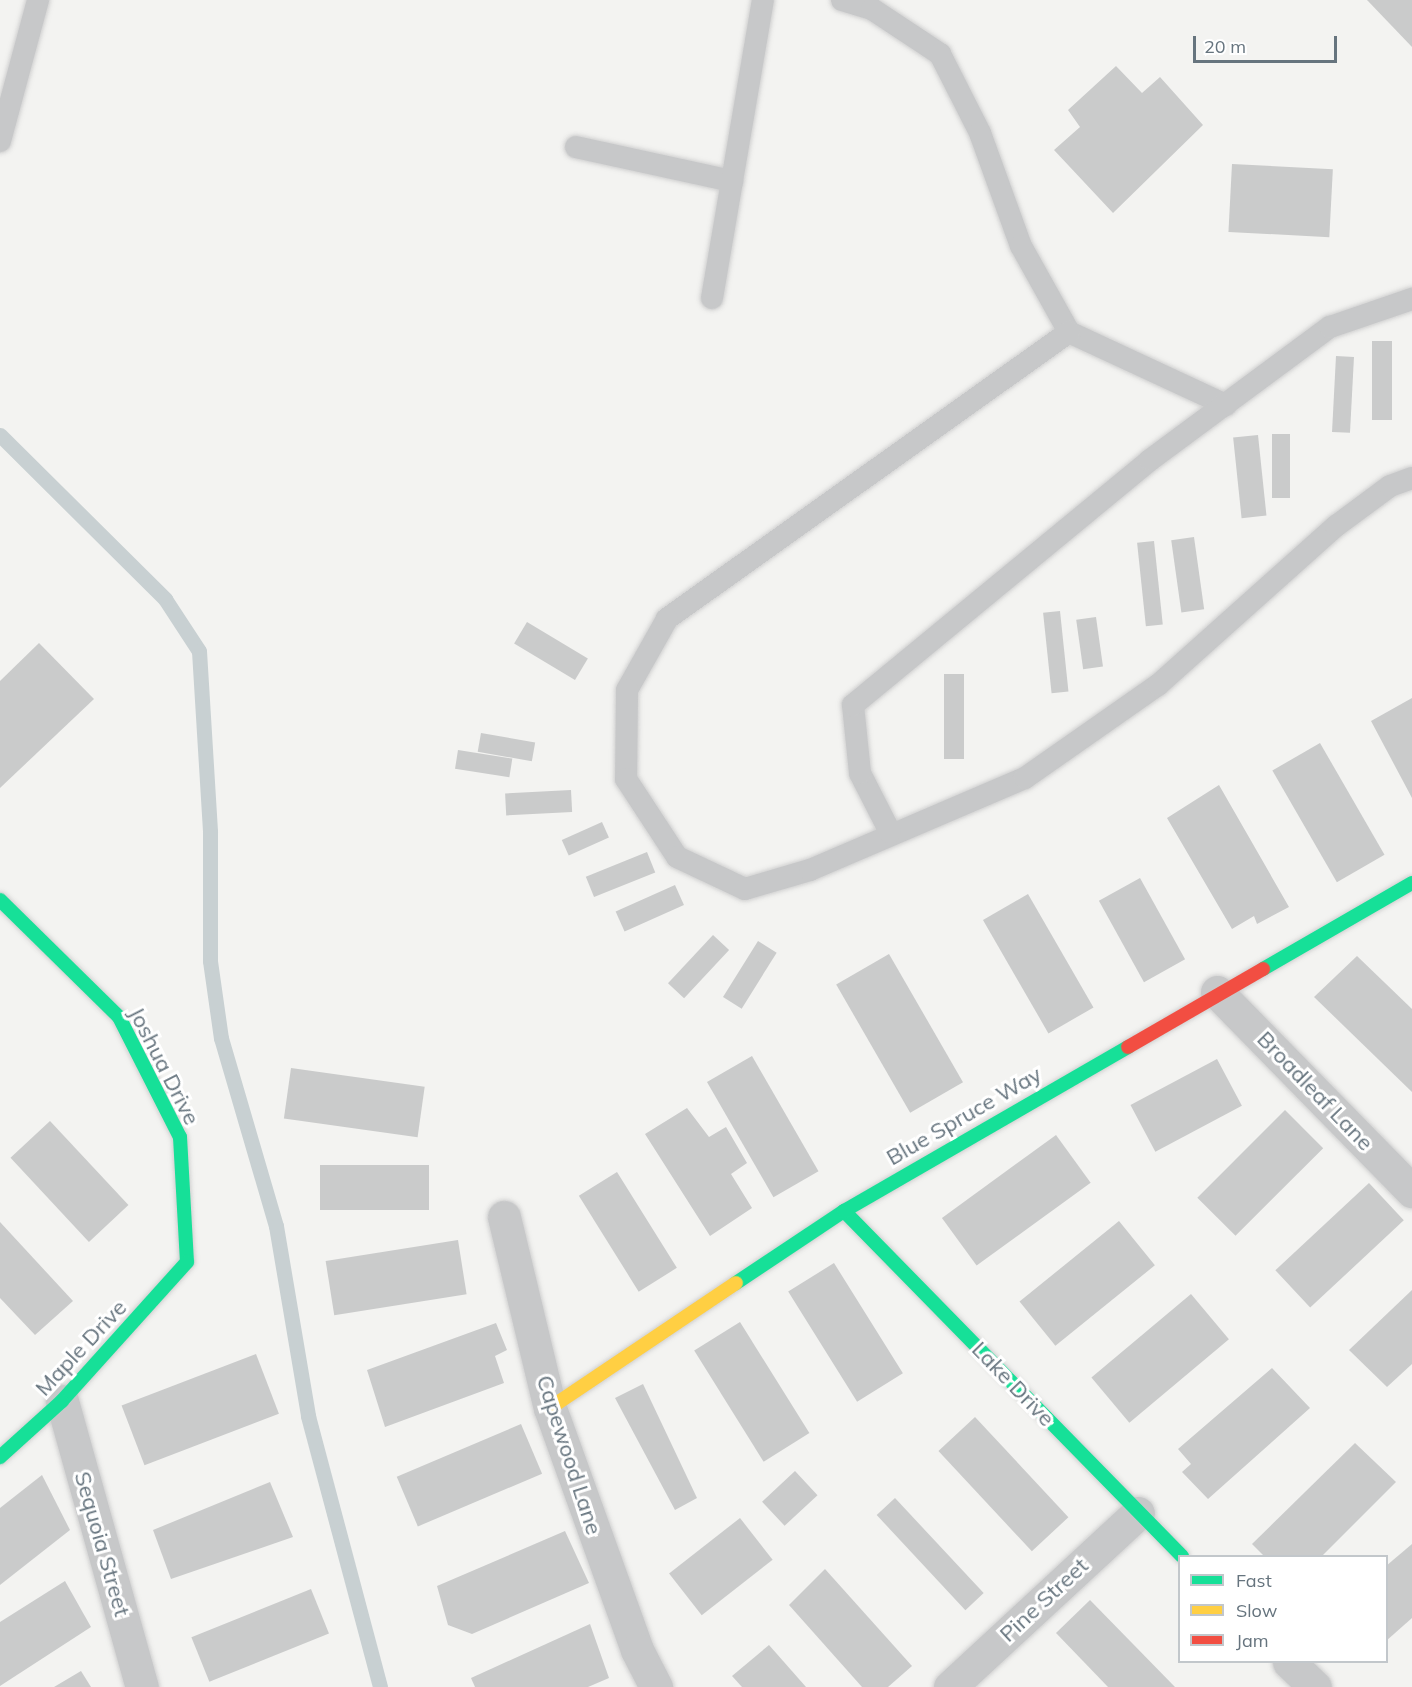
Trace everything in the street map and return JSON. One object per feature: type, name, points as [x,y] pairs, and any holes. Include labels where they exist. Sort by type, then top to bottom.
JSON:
[{"type":"street","name":"Blue Spruce Way","points":[[550,1408],[844,1211],[1217,992],[1412,884]]},
{"type":"street","name":"Joshua Drive","points":[[0,900],[119,1017],[180,1137],[187,1262]]},
{"type":"street","name":"Broadleaf Lane","points":[[1217,992],[1412,1191]]},
{"type":"street","name":"Lake Drive","points":[[844,1211],[1180,1555]]},
{"type":"street","name":"Capewood Lane","points":[[504,1217],[550,1408],[637,1650],[656,1687]]},
{"type":"street","name":"Maple Drive","points":[[0,1457],[62,1401],[187,1262]]},
{"type":"street","name":"Sequoia Street","points":[[62,1401],[142,1687]]},
{"type":"street","name":"Pine Street","points":[[950,1687],[1138,1513]]},
{"type":"street","points":[[1290,1663],[1315,1687]]},
{"type":"lane","points":[[0,141],[38,0]]},
{"type":"lane","points":[[712,298],[763,0]]},
{"type":"lane","points":[[842,0],[872,9],[940,54],[980,133],[1021,246],[1069,332],[1226,405]]},
{"type":"lane","points":[[576,147],[732,181]]},
{"type":"lane","points":[[890,832],[860,773],[853,705],[1226,405],[1330,327],[1412,299]]},
{"type":"lane","points":[[1069,332],[667,619],[627,690],[626,779],[676,857],[745,889],[810,870],[890,832],[1025,777],[1158,685],[1336,526],[1390,486],[1412,478]]},
{"type":"building","points":[[1367,0],[1412,0],[1412,47]]},
{"type":"building","points":[[1116,66],[1142,93],[1160,77],[1203,125],[1113,213],[1054,150],[1080,127],[1068,110]]},
{"type":"building","points":[[1232,164],[1333,169],[1329,237],[1228,232]]},
{"type":"building","points":[[1372,341],[1392,341],[1392,420],[1372,420]]},
{"type":"building","points":[[1336,356],[1354,357],[1350,433],[1332,432]]},
{"type":"building","points":[[1272,434],[1290,434],[1290,498],[1272,498]]},
{"type":"building","points":[[1258,435],[1266,516],[1242,518],[1233,438]]},
{"type":"building","points":[[1194,537],[1204,609],[1181,612],[1171,540]]},
{"type":"building","points":[[1154,541],[1163,625],[1146,626],[1137,543]]},
{"type":"building","points":[[1060,611],[1068,692],[1052,693],[1043,613]]},
{"type":"building","points":[[1096,617],[1103,667],[1083,669],[1076,620]]},
{"type":"building","points":[[527,622],[588,659],[575,680],[514,643]]},
{"type":"building","points":[[39,643],[94,699],[0,788],[0,681]]},
{"type":"building","points":[[944,674],[964,674],[964,759],[944,759]]},
{"type":"building","points":[[1412,698],[1412,798],[1371,721]]},
{"type":"building","points":[[481,733],[535,743],[532,761],[478,752]]},
{"type":"building","points":[[1320,743],[1384,855],[1337,882],[1272,770]]},
{"type":"building","points":[[458,750],[512,759],[509,777],[455,769]]},
{"type":"building","points":[[1219,785],[1289,907],[1257,924],[1254,916],[1232,929],[1167,818]]},
{"type":"building","points":[[571,790],[572,812],[506,815],[505,793]]},
{"type":"building","points":[[602,822],[609,838],[569,855],[562,840]]},
{"type":"building","points":[[647,852],[655,872],[594,897],[586,877]]},
{"type":"building","points":[[1140,878],[1185,959],[1144,982],[1099,901]]},
{"type":"building","points":[[675,885],[684,905],[625,932],[616,911]]},
{"type":"building","points":[[1028,894],[1094,1007],[1048,1033],[983,920]]},
{"type":"building","points":[[713,935],[729,950],[684,998],[668,983]]},
{"type":"building","points":[[758,941],[777,953],[742,1009],[723,997]]},
{"type":"building","points":[[889,954],[963,1082],[910,1113],[836,984]]},
{"type":"building","points":[[1357,956],[1412,1009],[1412,1092],[1314,997]]},
{"type":"building","points":[[752,1056],[818,1171],[773,1197],[707,1082]]},
{"type":"building","points":[[1217,1059],[1242,1106],[1155,1152],[1130,1105]]},
{"type":"building","points":[[291,1068],[425,1087],[418,1137],[284,1119]]},
{"type":"building","points":[[687,1108],[709,1137],[726,1127],[747,1163],[731,1174],[752,1208],[710,1236],[645,1134]]},
{"type":"building","points":[[1285,1110],[1323,1148],[1236,1236],[1197,1198]]},
{"type":"building","points":[[50,1121],[128,1205],[89,1242],[11,1158]]},
{"type":"building","points":[[1056,1135],[1091,1183],[977,1266],[942,1218]]},
{"type":"building","points":[[320,1165],[429,1165],[429,1210],[320,1210]]},
{"type":"building","points":[[617,1172],[677,1268],[639,1292],[579,1196]]},
{"type":"building","points":[[1369,1183],[1404,1220],[1310,1308],[1275,1270]]},
{"type":"building","points":[[1119,1221],[1155,1265],[1055,1346],[1020,1302]]},
{"type":"building","points":[[0,1222],[73,1301],[35,1335],[0,1298]]},
{"type":"building","points":[[458,1240],[467,1294],[334,1315],[326,1261]]},
{"type":"building","points":[[834,1263],[903,1373],[857,1402],[788,1292]]},
{"type":"building","points":[[1412,1290],[1412,1364],[1387,1387],[1349,1350]]},
{"type":"building","points":[[1191,1294],[1229,1339],[1129,1423],[1091,1378]]},
{"type":"building","points":[[740,1322],[809,1433],[764,1462],[694,1351]]},
{"type":"building","points":[[496,1323],[507,1350],[495,1356],[504,1383],[385,1427],[367,1370]]},
{"type":"building","points":[[256,1354],[279,1414],[144,1465],[122,1406]]},
{"type":"building","points":[[1272,1368],[1310,1408],[1208,1499],[1182,1472],[1191,1464],[1178,1449]]},
{"type":"building","points":[[643,1384],[697,1498],[675,1510],[615,1398]]},
{"type":"building","points":[[975,1417],[1068,1517],[1032,1551],[938,1451]]},
{"type":"building","points":[[521,1424],[542,1474],[418,1526],[397,1477]]},
{"type":"building","points":[[1355,1443],[1396,1482],[1323,1555],[1263,1555],[1252,1544]]},
{"type":"building","points":[[795,1471],[818,1495],[785,1526],[762,1502]]},
{"type":"building","points":[[42,1475],[70,1530],[0,1585],[0,1508]]},
{"type":"building","points":[[270,1482],[293,1537],[171,1579],[153,1530]]},
{"type":"building","points":[[895,1498],[984,1593],[965,1610],[877,1515]]},
{"type":"building","points":[[740,1518],[773,1560],[702,1615],[669,1573]]},
{"type":"building","points":[[565,1531],[589,1583],[472,1634],[448,1625],[437,1586]]},
{"type":"building","points":[[1412,1544],[1412,1618],[1388,1639],[1388,1564]]},
{"type":"building","points":[[825,1569],[912,1666],[888,1687],[862,1687],[789,1605]]},
{"type":"building","points":[[65,1581],[91,1627],[0,1686],[0,1622]]},
{"type":"building","points":[[311,1589],[329,1634],[209,1682],[191,1637]]},
{"type":"building","points":[[1090,1600],[1175,1687],[1108,1687],[1056,1633]]},
{"type":"building","points":[[590,1624],[609,1678],[588,1687],[475,1687],[471,1678]]},
{"type":"building","points":[[769,1645],[806,1687],[742,1687],[732,1676]]},
{"type":"building","points":[[81,1671],[91,1687],[54,1687]]},
{"type":"waterway","points":[[0,435],[165,599],[199,651],[210,832],[210,961],[221,1038],[276,1226],[308,1416],[380,1687]]},
{"type":"traffic: fast","points":[[1263,969],[1412,883]]},
{"type":"traffic: fast","points":[[0,900],[119,1017],[180,1137],[187,1262],[62,1401],[0,1457]]},
{"type":"traffic: fast","points":[[736,1283],[844,1211],[1128,1047]]},
{"type":"traffic: fast","points":[[844,1211],[1181,1555]]},
{"type":"traffic: slow","points":[[550,1408],[736,1283]]},
{"type":"traffic: jam","points":[[1128,1047],[1263,969]]}]
